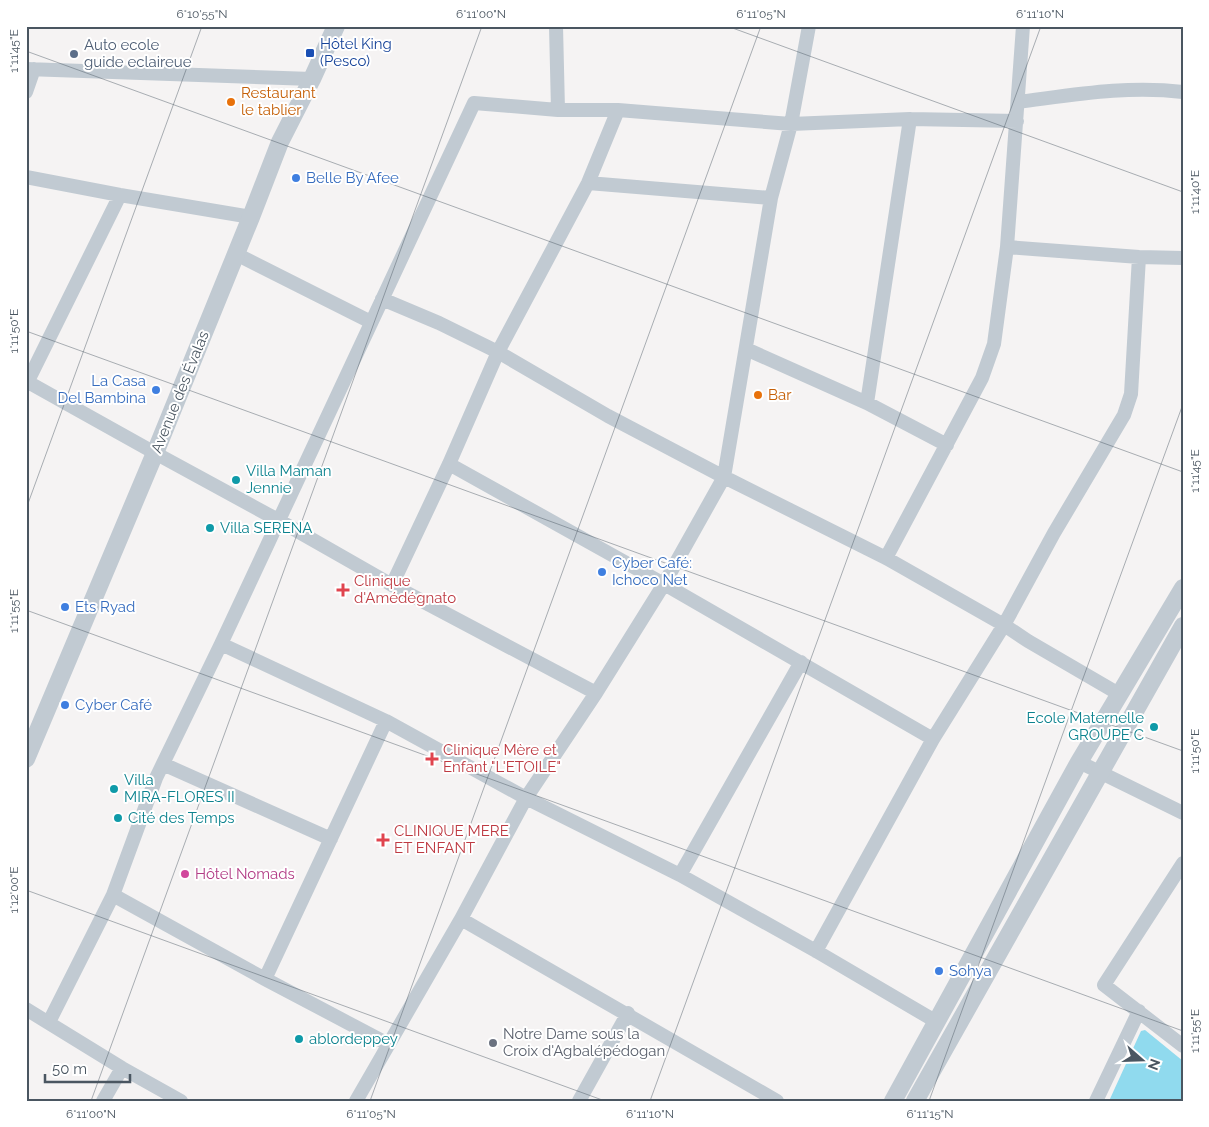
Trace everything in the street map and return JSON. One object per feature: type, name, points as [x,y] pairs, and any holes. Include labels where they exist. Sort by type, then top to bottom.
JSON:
[{"type":"street","name":"Avenue des Évalas","points":[[26,759],[155,453],[252,217],[280,142],[336,26]]},
{"type":"street","points":[[556,26],[558,110]]},
{"type":"street","points":[[356,1101],[461,919],[526,798],[596,694],[664,584],[724,477],[771,198],[791,124],[809,26]]},
{"type":"street","points":[[886,558],[982,378],[994,344],[1007,247],[1023,26]]},
{"type":"street","points":[[26,92],[30,69],[312,79]]},
{"type":"street","points":[[1018,102],[1120,89],[1183,92]]},
{"type":"street","points":[[49,1022],[113,896],[156,778],[221,644],[471,105],[476,102],[558,110],[618,110],[791,124],[910,119],[1017,121]]},
{"type":"street","points":[[392,585],[449,464],[498,352],[588,183],[618,110]]},
{"type":"street","points":[[867,403],[910,119]]},
{"type":"street","points":[[26,177],[252,217]]},
{"type":"street","points":[[588,183],[771,198]]},
{"type":"street","points":[[120,195],[27,382],[392,585],[596,694]]},
{"type":"street","points":[[1007,247],[1139,257],[1183,258]]},
{"type":"street","points":[[236,254],[371,322]]},
{"type":"street","points":[[816,951],[933,739],[1004,625],[1054,533],[1124,415],[1129,401],[1139,257]]},
{"type":"street","points":[[382,299],[439,323],[498,352],[608,416],[724,477],[886,558],[1004,625],[1119,694]]},
{"type":"street","points":[[746,349],[867,403],[947,445]]},
{"type":"street","points":[[449,464],[664,584],[933,739]]},
{"type":"street","points":[[893,1101],[1079,762],[1183,588]]},
{"type":"street","points":[[915,1101],[1183,626]]},
{"type":"street","points":[[221,644],[386,721],[526,798],[680,875],[816,951],[937,1022]]},
{"type":"street","points":[[680,875],[801,662]]},
{"type":"street","points":[[265,979],[386,721]]},
{"type":"street","points":[[1079,762],[1183,813]]},
{"type":"street","points":[[163,764],[331,838]]},
{"type":"street","points":[[1180,1038],[1139,1012],[1104,985],[1183,863]]},
{"type":"street","points":[[113,896],[388,1044]]},
{"type":"street","points":[[461,919],[777,1101]]},
{"type":"street","points":[[26,1009],[122,1068],[181,1101]]},
{"type":"street","points":[[1096,1101],[1139,1012]]},
{"type":"street","points":[[579,1101],[628,1014]]},
{"type":"street","points":[[103,1101],[122,1068]]},
{"type":"water","points":[[1145,1030],[1183,1061],[1183,1101],[1109,1101],[1141,1031]]},
{"type":"place","name":"Hôtel King (Pesco)","points":[[310,53]]},
{"type":"place","name":"Auto ecole guide eclaireue","points":[[74,54]]},
{"type":"place","name":"Restaurant le tablier","points":[[231,102]]},
{"type":"place","name":"Belle By Afee","points":[[296,178]]},
{"type":"place","name":"La Casa Del Bambina","points":[[156,390]]},
{"type":"place","name":"Bar","points":[[758,395]]},
{"type":"place","name":"Villa Maman Jennie","points":[[236,480]]},
{"type":"place","name":"Villa SERENA","points":[[210,528]]},
{"type":"place","name":"Cyber Café: Ichoco Net","points":[[602,572]]},
{"type":"place","name":"Clinique d'Amédégnato","points":[[343,590]]},
{"type":"place","name":"Ets Ryad","points":[[65,607]]},
{"type":"place","name":"Cyber Café","points":[[65,705]]},
{"type":"place","name":"Ecole Maternelle GROUPE C","points":[[1154,727]]},
{"type":"place","name":"Clinique Mère et Enfant \"L'ETOILE\"","points":[[432,759]]},
{"type":"place","name":"Villa MIRA-FLORES II","points":[[114,789]]},
{"type":"place","name":"Cité des Temps","points":[[118,818]]},
{"type":"place","name":"CLINIQUE MERE ET ENFANT","points":[[383,840]]},
{"type":"place","name":"Hôtel Nomads","points":[[185,874]]},
{"type":"place","name":"Sohya","points":[[939,971]]},
{"type":"place","name":"ablordeppey","points":[[299,1039]]},
{"type":"place","name":"Notre Dame sous la Croix d'Agbalépédogan","points":[[493,1043]]}]
